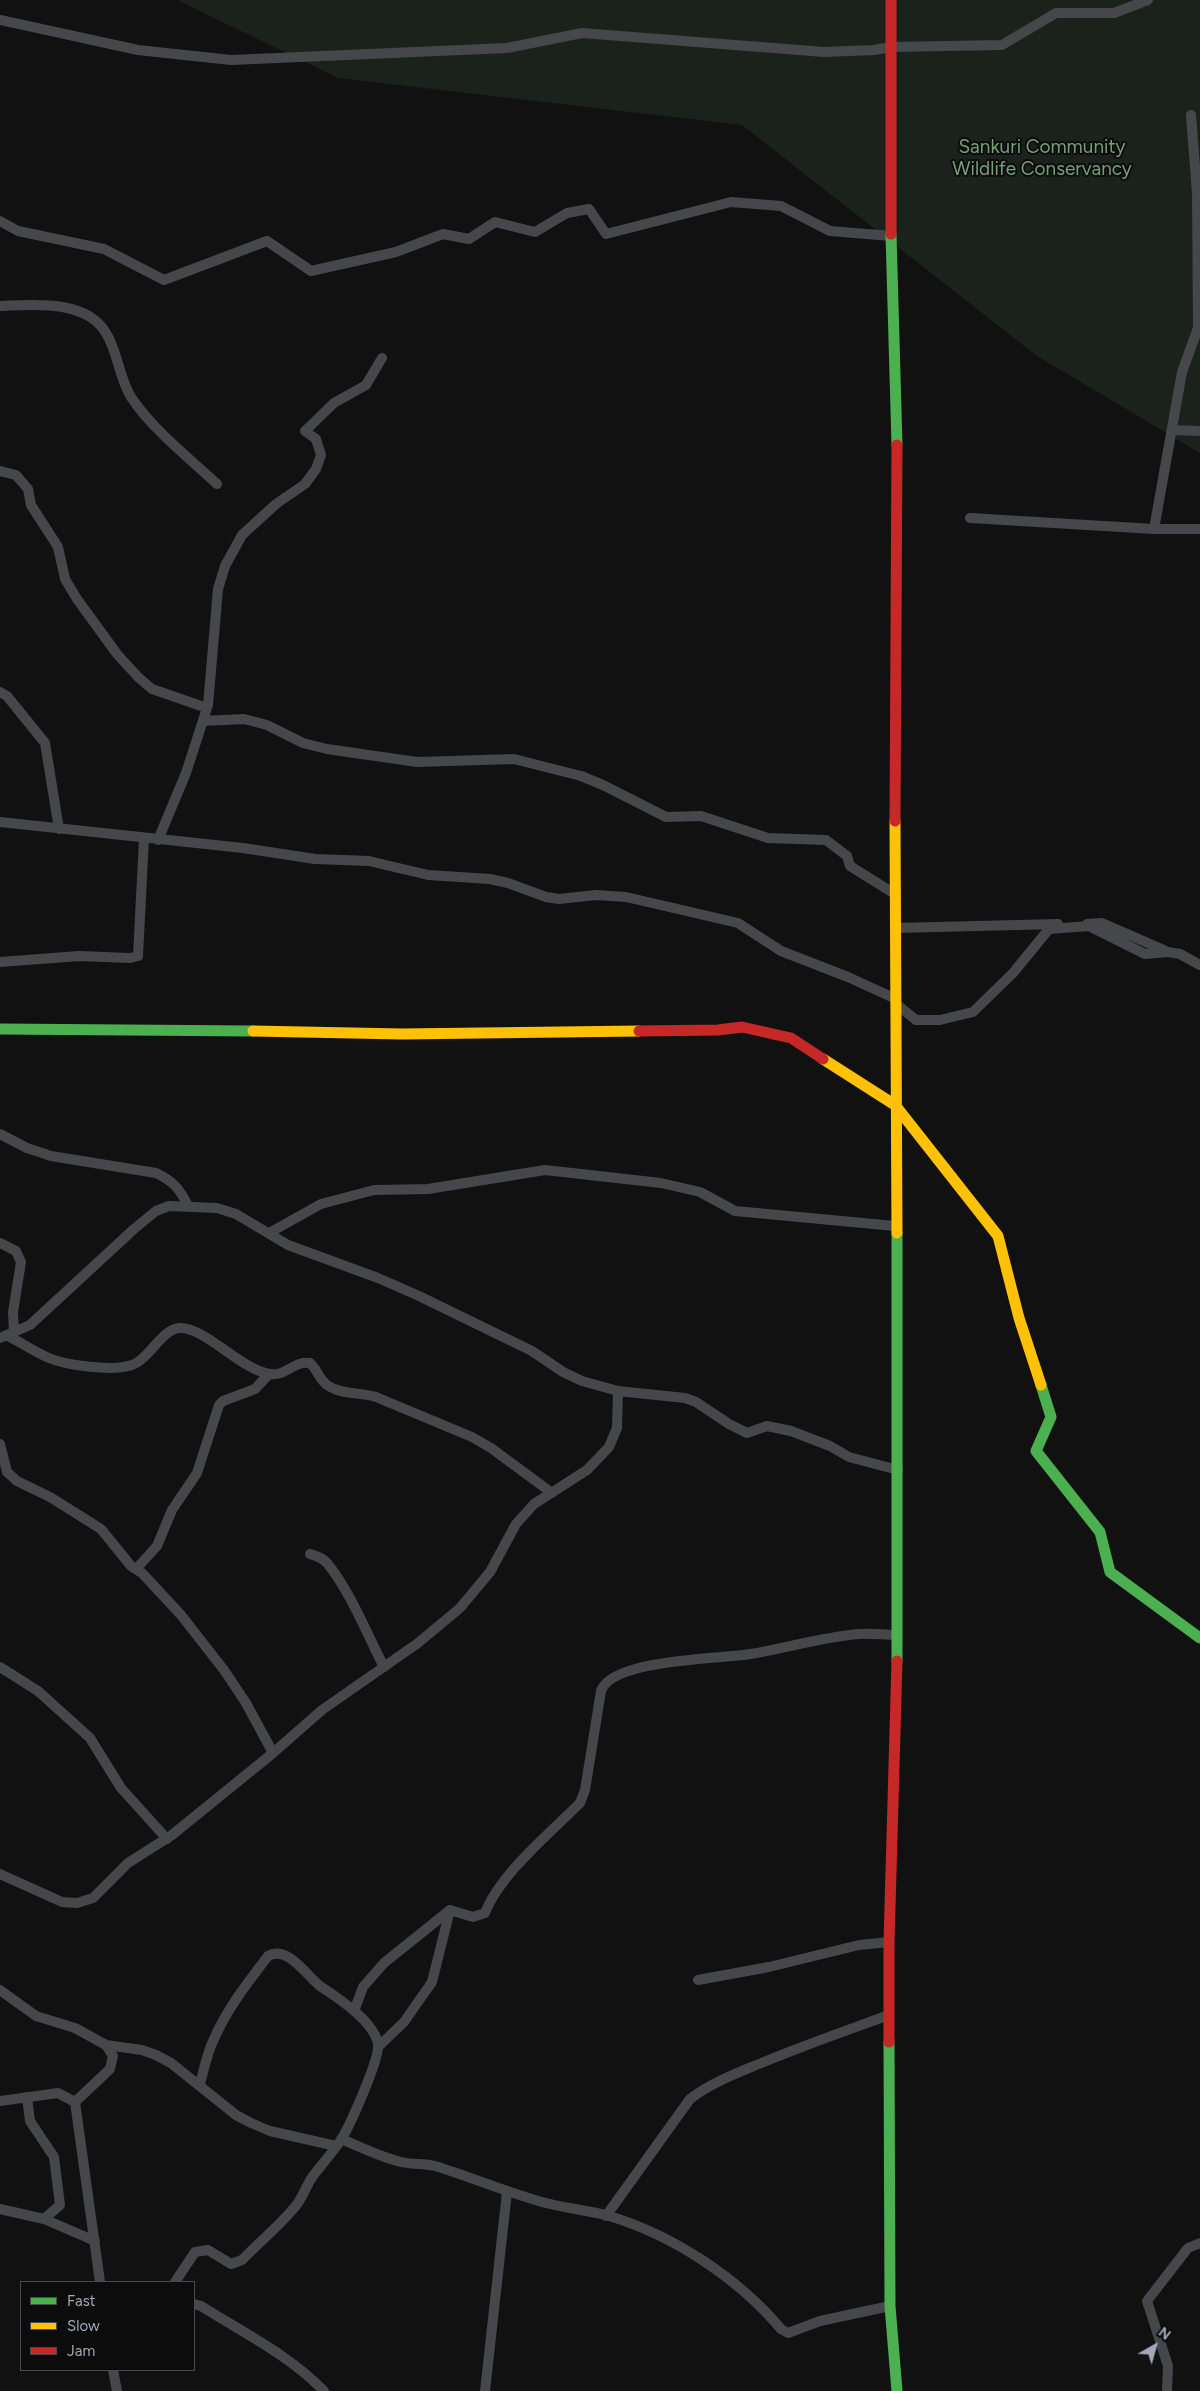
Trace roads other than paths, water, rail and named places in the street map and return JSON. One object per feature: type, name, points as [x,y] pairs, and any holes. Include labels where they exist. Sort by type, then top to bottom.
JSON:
[{"type":"street","points":[[890,0],[891,236],[897,444],[894,564],[895,1226],[898,1470],[897,1635],[889,2015],[890,2306],[897,2391]]},
{"type":"street","points":[[0,20],[138,50],[232,60],[507,48],[582,33],[824,52],[874,50],[891,47],[1002,45],[1056,13],[1114,13],[1148,0]]},
{"type":"street","points":[[1154,529],[1182,372],[1199,328],[1197,193],[1191,116]]},
{"type":"street","points":[[0,221],[18,231],[104,249],[164,280],[267,241],[311,271],[396,252],[443,234],[470,239],[494,222],[535,232],[567,213],[589,209],[606,234],[731,202],[780,206],[830,231],[891,236]]},
{"type":"street","points":[[0,306],[57,304],[88,316],[106,332],[131,397],[162,432],[218,484]]},
{"type":"street","points":[[158,840],[186,773],[207,708],[218,589],[225,566],[242,535],[276,504],[305,484],[316,470],[321,455],[316,439],[304,431],[334,403],[366,385],[382,358]]},
{"type":"street","points":[[1172,430],[1200,431]]},
{"type":"street","points":[[0,471],[16,475],[28,489],[31,505],[58,547],[65,579],[76,599],[117,654],[152,689],[207,708]]},
{"type":"street","points":[[970,518],[1154,529],[1200,529]]},
{"type":"street","points":[[0,692],[7,696],[45,743],[58,829]]},
{"type":"street","points":[[203,721],[244,719],[267,725],[311,745],[417,762],[514,759],[581,776],[604,785],[666,817],[701,816],[768,838],[826,840],[847,856],[850,866],[895,894]]},
{"type":"street","points":[[0,822],[243,848],[315,859],[369,861],[428,875],[490,879],[508,883],[546,897],[560,899],[596,895],[626,897],[738,923],[781,951],[848,977],[896,1002],[916,1020],[940,1020],[973,1012],[1013,973],[1049,929],[1089,926],[1145,954],[1168,952]]},
{"type":"street","points":[[0,962],[79,956],[130,958],[138,956],[144,838]]},
{"type":"street","points":[[896,928],[1102,923],[1168,952],[1180,954],[1200,965]]},
{"type":"street","points":[[0,1029],[303,1031],[402,1034],[709,1030],[742,1027],[791,1038],[895,1105],[998,1236],[1018,1318],[1051,1417],[1036,1451],[1100,1532],[1110,1572],[1200,1638]]},
{"type":"street","points":[[0,1134],[26,1148],[51,1156],[156,1173],[168,1179],[180,1189],[188,1206]]},
{"type":"street","points":[[268,1233],[321,1204],[374,1190],[428,1189],[544,1170],[661,1183],[700,1192],[735,1211],[895,1226]]},
{"type":"street","points":[[8,1336],[30,1325],[134,1229],[156,1212],[169,1206],[217,1208],[227,1211],[288,1245],[419,1296],[532,1350],[573,1377],[618,1391],[685,1398],[696,1402],[729,1424],[747,1433],[768,1426],[791,1431],[830,1446],[850,1457],[898,1470]]},
{"type":"street","points":[[0,1243],[16,1251],[21,1262],[8,1336]]},
{"type":"street","points":[[8,1336],[50,1359],[73,1364],[120,1367],[133,1365],[176,1328],[186,1328],[200,1334],[249,1367],[269,1374],[278,1375],[296,1366],[310,1363],[319,1377],[339,1392],[364,1393],[376,1397],[472,1438],[552,1493]]},
{"type":"street","points":[[136,1568],[157,1546],[172,1510],[197,1473],[219,1405],[223,1401],[255,1389],[269,1374]]},
{"type":"street","points":[[0,1874],[62,1902],[77,1903],[92,1898],[128,1862],[143,1851],[166,1839],[273,1753],[316,1714],[418,1643],[460,1608],[490,1572],[516,1524],[534,1504],[587,1470],[609,1447],[617,1428],[618,1391]]},
{"type":"street","points":[[0,1444],[7,1472],[17,1481],[91,1520],[111,1539],[131,1566],[136,1568],[181,1615],[224,1670],[246,1703],[273,1753]]},
{"type":"street","points":[[310,1554],[322,1558],[327,1564],[348,1597],[384,1667]]},
{"type":"street","points":[[450,1910],[473,1917],[484,1913],[488,1903],[506,1879],[580,1803],[585,1790],[601,1691],[609,1678],[638,1669],[688,1659],[751,1654],[818,1640],[860,1634],[897,1635]]},
{"type":"street","points":[[0,1667],[38,1691],[90,1738],[121,1788],[166,1839]]},
{"type":"street","points":[[354,2011],[363,1986],[384,1964],[450,1910]]},
{"type":"street","points":[[378,2046],[404,2022],[432,1982],[450,1910]]},
{"type":"street","points":[[698,1980],[769,1967],[859,1945],[890,1942]]},
{"type":"street","points":[[176,2281],[195,2252],[208,2250],[231,2264],[242,2260],[298,2203],[312,2176],[339,2142],[368,2080],[378,2046],[376,2038],[354,2011],[311,1979],[292,1960],[281,1954],[272,1954],[248,1983],[222,2023],[213,2040],[200,2084]]},
{"type":"street","points":[[0,1990],[36,2016],[75,2028],[106,2045],[156,2054],[172,2063],[200,2084],[236,2115],[270,2131],[339,2142],[403,2163],[433,2166],[480,2180],[507,2192],[568,2209],[606,2216],[640,2228],[707,2262],[748,2294],[781,2329],[788,2333],[820,2321],[890,2306]]},
{"type":"street","points":[[606,2216],[690,2099],[700,2091],[776,2056],[889,2015]]},
{"type":"street","points":[[74,2102],[110,2069],[113,2056],[106,2045]]},
{"type":"street","points":[[0,2101],[58,2093],[74,2102]]},
{"type":"street","points":[[26,2097],[30,2121],[54,2157],[60,2205],[44,2219]]},
{"type":"street","points":[[74,2102],[102,2281]]},
{"type":"street","points":[[485,2391],[507,2192]]},
{"type":"street","points":[[0,2208],[44,2219],[95,2242]]},
{"type":"street","points":[[1167,2391],[1168,2366],[1147,2301],[1188,2248],[1200,2243]]},
{"type":"street","points":[[195,2304],[201,2306],[279,2354],[312,2378],[324,2391]]},
{"type":"street","points":[[113,2371],[117,2391]]},
{"type":"park label","name":"Sankuri Community Wildlife Conservancy","points":[[1042,158]]}]
